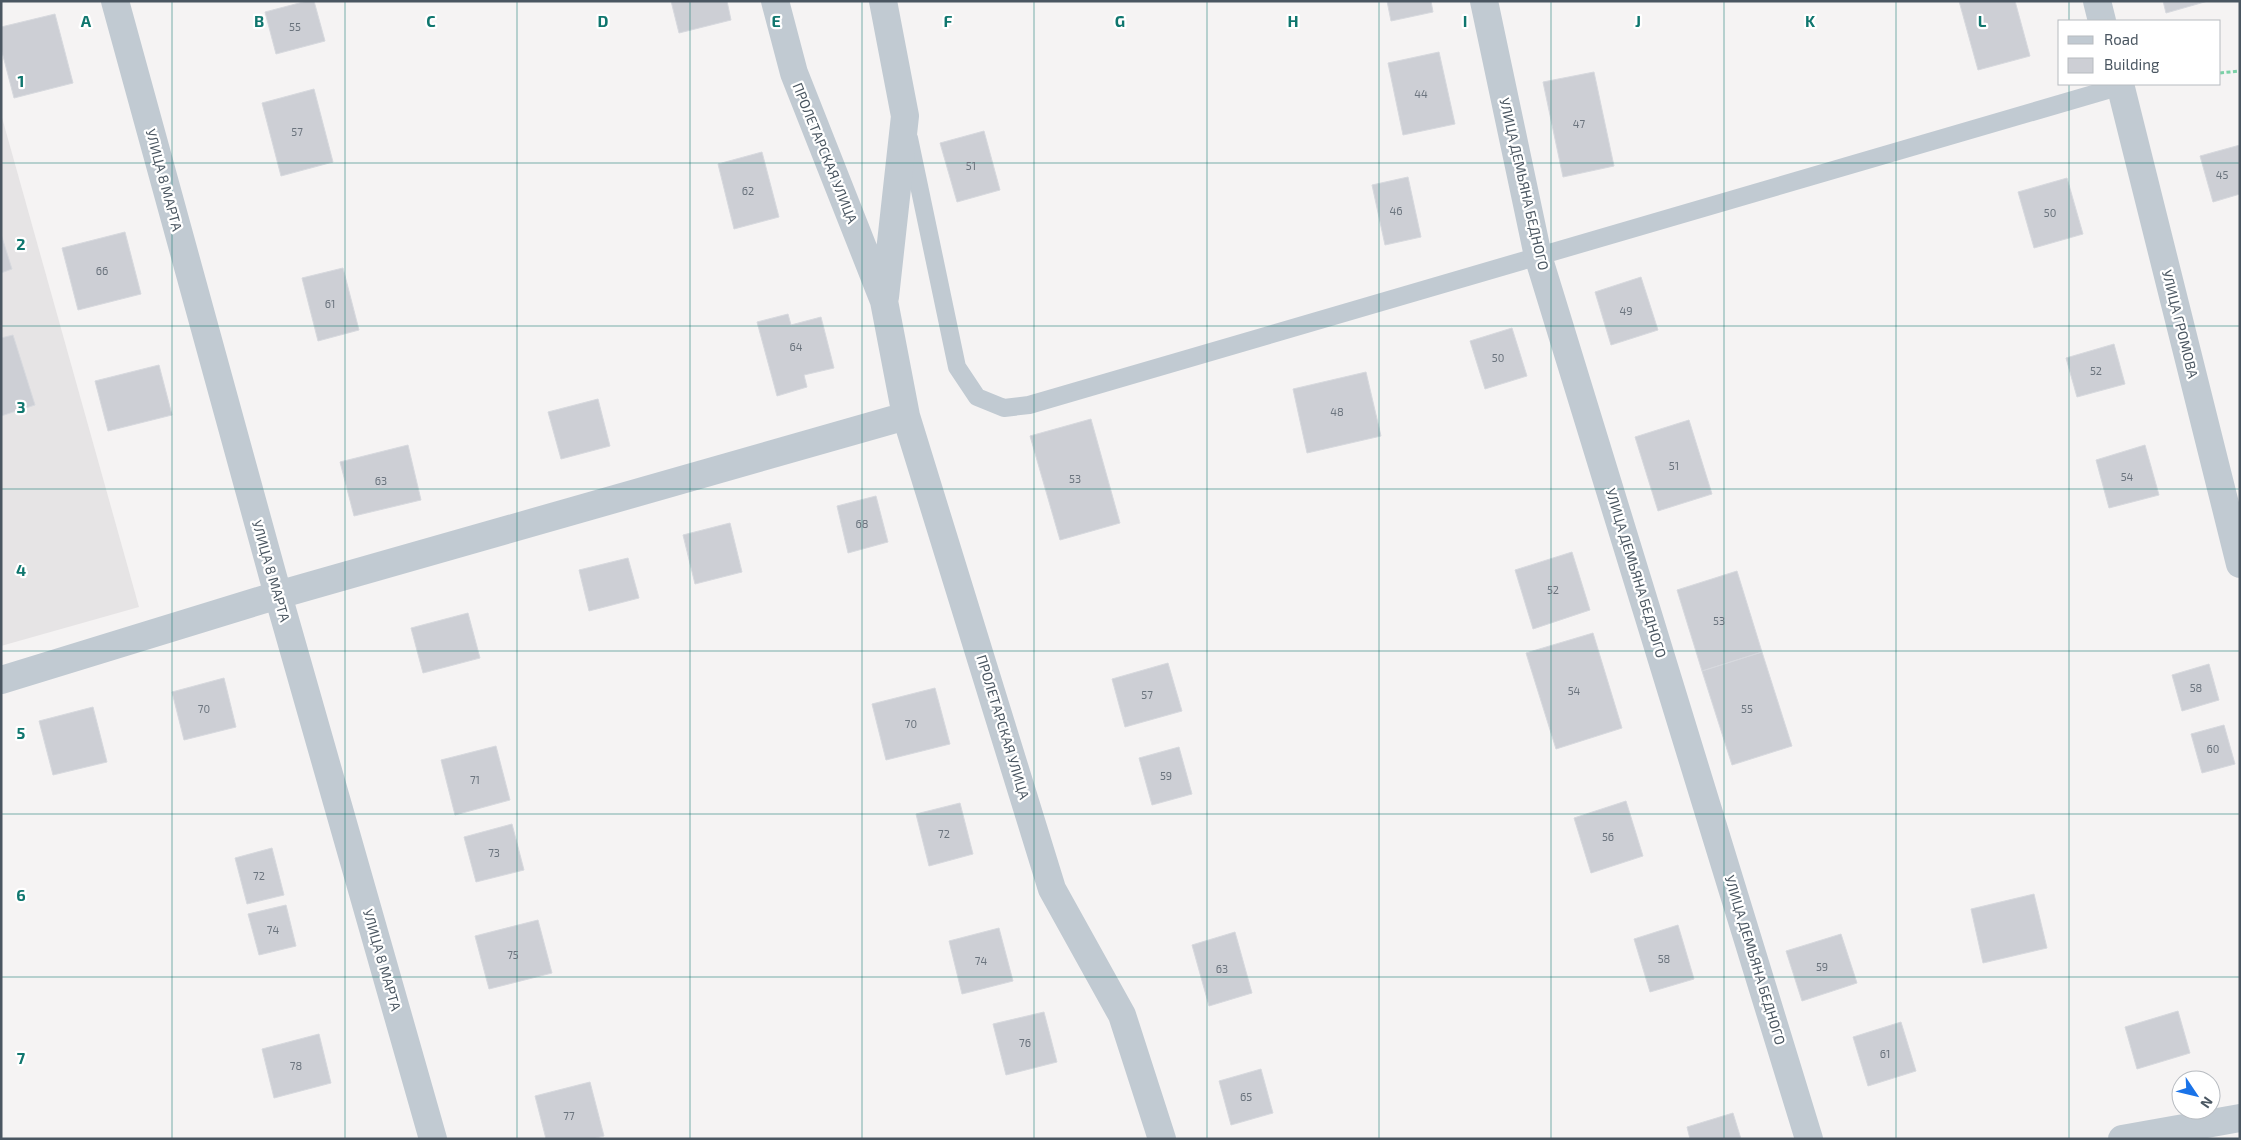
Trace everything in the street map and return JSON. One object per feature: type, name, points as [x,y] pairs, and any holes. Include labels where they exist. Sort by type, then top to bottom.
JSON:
[{"type":"street","name":"УЛИЦА 8 МАРТА","points":[[115,1],[278,595],[433,1139]]},
{"type":"street","name":"ПРОЛЕТАРСКАЯ УЛИЦА","points":[[775,1],[794,73],[884,301],[906,416],[1052,889],[1122,1015],[1162,1139]]},
{"type":"street","name":"ПРОЛЕТАРСКАЯ УЛИЦА","points":[[883,1],[905,116],[884,301]]},
{"type":"street","name":"УЛИЦА ДЕМЬЯНА БЕДНОГО","points":[[1484,1],[1538,256],[1809,1139]]},
{"type":"street","points":[[2097,1],[2102,20]]},
{"type":"street","name":"УЛИЦА ГРОМОВА","points":[[2120,85],[2240,564]]},
{"type":"street","points":[[1,680],[278,595],[906,416]]},
{"type":"street","points":[[2122,1139],[2240,1118]]},
{"type":"lane","points":[[905,116],[957,367],[977,397],[1004,408],[1029,405],[2120,85]]},
{"type":"path","points":[[2221,73],[2240,71]]},
{"type":"shaded area","points":[[1,114],[139,607],[1,646]]},
{"type":"building","points":[[307,1],[314,1],[325,41],[276,54],[265,12]]},
{"type":"building","points":[[671,1],[727,1],[731,20],[679,33]]},
{"type":"building","points":[[1387,1],[1431,1],[1433,12],[1391,21]]},
{"type":"building","points":[[1959,1],[2015,1],[2030,56],[1978,70]]},
{"type":"building","points":[[2163,1],[2208,1],[2166,13]]},
{"type":"building","points":[[55,14],[73,83],[14,98],[1,48],[1,27]]},
{"type":"building","points":[[1439,52],[1455,124],[1403,135],[1388,63]]},
{"type":"building","points":[[1594,72],[1614,166],[1563,177],[1543,82]]},
{"type":"building","points":[[314,89],[333,162],[281,176],[262,103]]},
{"type":"building","points":[[984,131],[1000,190],[957,202],[940,143]]},
{"type":"building","points":[[2240,145],[2240,194],[2213,202],[2200,156]]},
{"type":"building","points":[[762,152],[779,217],[734,229],[718,164]]},
{"type":"building","points":[[1408,177],[1421,237],[1385,245],[1372,185]]},
{"type":"building","points":[[2067,178],[2083,234],[2034,248],[2018,192]]},
{"type":"building","points":[[125,232],[141,294],[78,310],[62,248]]},
{"type":"building","points":[[1,234],[12,269],[1,273]]},
{"type":"building","points":[[343,268],[359,330],[318,341],[302,278]]},
{"type":"building","points":[[1641,277],[1658,330],[1611,345],[1595,292]]},
{"type":"building","points":[[788,314],[791,325],[821,317],[834,368],[804,375],[807,387],[777,396],[757,322]]},
{"type":"building","points":[[1512,328],[1527,376],[1485,389],[1470,341]]},
{"type":"building","points":[[13,335],[35,405],[1,416],[1,338]]},
{"type":"building","points":[[2114,344],[2125,384],[2077,397],[2066,358]]},
{"type":"building","points":[[159,365],[172,415],[108,431],[95,381]]},
{"type":"building","points":[[1366,372],[1381,436],[1307,453],[1293,389]]},
{"type":"building","points":[[598,399],[610,446],[561,459],[548,412]]},
{"type":"building","points":[[1091,419],[1120,523],[1060,540],[1030,436]]},
{"type":"building","points":[[1689,420],[1712,494],[1658,511],[1635,437]]},
{"type":"building","points":[[408,445],[421,500],[354,516],[340,462]]},
{"type":"building","points":[[2145,445],[2159,495],[2109,508],[2096,460]]},
{"type":"building","points":[[876,496],[888,542],[848,553],[837,506]]},
{"type":"building","points":[[730,523],[742,572],[695,584],[683,535]]},
{"type":"building","points":[[1572,552],[1590,610],[1533,629],[1515,570]]},
{"type":"building","points":[[628,558],[639,598],[589,611],[579,570]]},
{"type":"building","points":[[1737,571],[1762,652],[1702,671],[1677,590]]},
{"type":"building","points":[[468,613],[480,658],[423,673],[411,628]]},
{"type":"building","points":[[1593,633],[1622,728],[1556,749],[1526,653]]},
{"type":"building","points":[[1762,652],[1792,746],[1732,765],[1702,671]]},
{"type":"building","points":[[1168,663],[1182,711],[1125,727],[1112,679]]},
{"type":"building","points":[[2209,664],[2219,700],[2182,711],[2172,675]]},
{"type":"building","points":[[224,678],[236,727],[184,740],[172,692]]},
{"type":"building","points":[[935,688],[950,744],[886,760],[872,704]]},
{"type":"building","points":[[93,707],[107,762],[53,775],[39,721]]},
{"type":"building","points":[[2224,725],[2235,764],[2202,773],[2191,734]]},
{"type":"building","points":[[496,746],[510,800],[455,815],[441,760]]},
{"type":"building","points":[[1179,747],[1192,794],[1152,805],[1139,758]]},
{"type":"building","points":[[1626,801],[1643,856],[1591,873],[1574,818]]},
{"type":"building","points":[[960,803],[973,854],[929,866],[916,814]]},
{"type":"building","points":[[512,824],[524,870],[476,882],[464,837]]},
{"type":"building","points":[[272,848],[284,895],[247,904],[235,858]]},
{"type":"building","points":[[2034,894],[2047,948],[1983,963],[1971,909]]},
{"type":"building","points":[[286,905],[296,946],[259,955],[248,914]]},
{"type":"building","points":[[538,920],[552,973],[489,989],[475,936]]},
{"type":"building","points":[[1678,925],[1694,979],[1650,992],[1634,939]]},
{"type":"building","points":[[999,928],[1013,981],[962,994],[949,941]]},
{"type":"building","points":[[1235,932],[1252,993],[1209,1006],[1192,945]]},
{"type":"building","points":[[1841,934],[1857,983],[1802,1001],[1786,951]]},
{"type":"building","points":[[2178,1011],[2190,1053],[2137,1069],[2125,1027]]},
{"type":"building","points":[[1044,1012],[1057,1062],[1006,1075],[993,1024]]},
{"type":"building","points":[[1901,1022],[1916,1071],[1868,1086],[1853,1037]]},
{"type":"building","points":[[319,1034],[331,1083],[274,1098],[262,1049]]},
{"type":"building","points":[[1261,1069],[1273,1113],[1231,1125],[1219,1081]]},
{"type":"building","points":[[590,1082],[604,1136],[592,1139],[546,1139],[535,1096]]},
{"type":"building","points":[[1733,1113],[1741,1139],[1690,1139],[1687,1127]]}]
